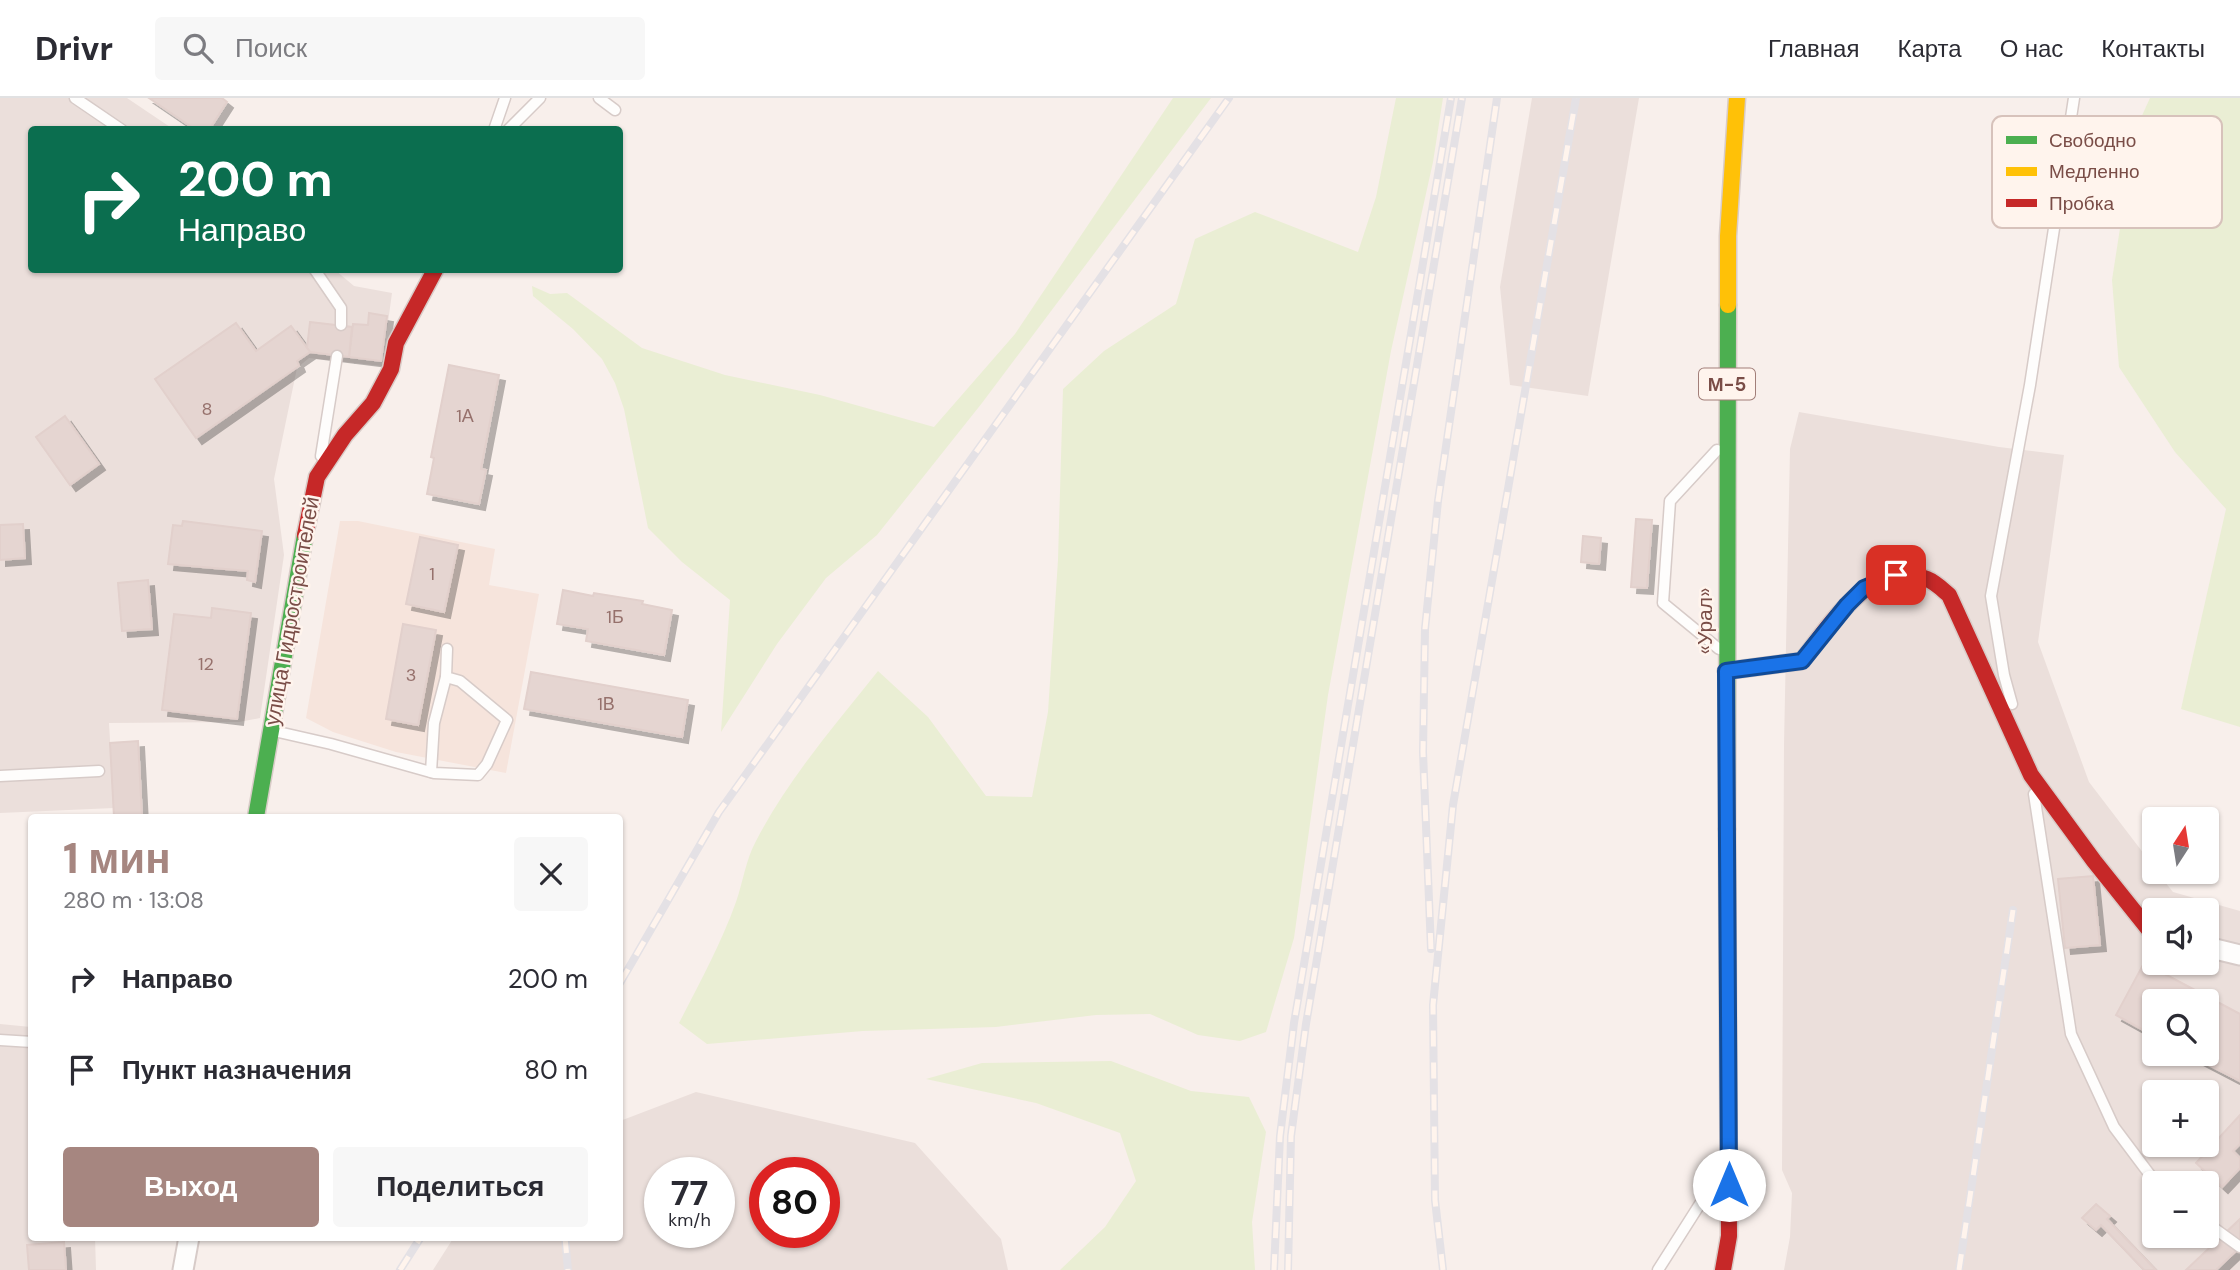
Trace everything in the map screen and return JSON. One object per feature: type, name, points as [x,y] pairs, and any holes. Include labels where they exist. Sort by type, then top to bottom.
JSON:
[{"type":"main road","name":"«Урал»","points":[[1723,1270],[1729,1236],[1726,663],[1728,236],[1737,98]]},
{"type":"main road","name":"улица Гидростроителей","points":[[256,814],[300,558],[317,477],[345,435],[373,403],[391,369],[396,343],[433,273]]},
{"type":"main road","points":[[1726,663],[1802,661],[1864,588],[1896,575],[1924,577],[1949,594],[2031,775],[2142,921]]},
{"type":"street","points":[[2219,950],[2240,954]]},
{"type":"street","points":[[183,1270],[188,1241]]},
{"type":"lane","points":[[75,98],[116,126]]},
{"type":"lane","points":[[495,126],[505,98]]},
{"type":"lane","points":[[513,126],[540,98]]},
{"type":"lane","points":[[598,98],[615,110]]},
{"type":"lane","points":[[2071,116],[2074,98]]},
{"type":"lane","points":[[2054,228],[2030,385],[1991,596],[2004,675],[2031,775],[2071,1034],[2114,1127],[2147,1171]]},
{"type":"lane","points":[[317,273],[341,307],[341,325]]},
{"type":"lane","points":[[317,477],[337,356]]},
{"type":"lane","points":[[1726,663],[1664,603],[1670,501],[1727,439]]},
{"type":"lane","points":[[431,772],[434,723],[446,677],[447,649]]},
{"type":"lane","points":[[270,730],[431,772],[478,775],[487,764],[507,720],[460,681],[446,677]]},
{"type":"lane","points":[[0,776],[99,771]]},
{"type":"lane","points":[[0,1040],[28,1042]]},
{"type":"lane","points":[[1658,1270],[1729,1159]]},
{"type":"lane","points":[[2219,1232],[2240,1247]]},
{"type":"shaded area","points":[[0,98],[127,98],[169,126],[28,126],[28,273],[339,273],[354,286],[392,293],[382,366],[309,358],[297,368],[274,479],[284,555],[260,718],[239,722],[109,723],[114,808],[0,813]]},
{"type":"shaded area","points":[[1532,98],[1639,98],[1588,396],[1510,385],[1500,287]]},
{"type":"shaded area","points":[[1799,412],[1999,447],[2064,455],[2038,642],[2089,782],[2142,851],[2142,884],[2167,884],[2173,892],[2194,898],[2142,898],[2142,975],[2219,975],[2219,905],[2240,911],[2240,1270],[1784,1270],[1790,1237],[1792,1193],[1782,1170],[1784,745],[1790,449]]},
{"type":"shaded area","points":[[340,521],[358,521],[495,549],[489,585],[539,594],[506,773],[396,752],[333,732],[306,718]]},
{"type":"shaded area","points":[[0,1024],[28,1027],[28,1241],[95,1241],[96,1270],[0,1270]]},
{"type":"shaded area","points":[[696,1092],[915,1143],[1001,1239],[1008,1270],[433,1270],[451,1241],[623,1241],[623,1120]]},
{"type":"green space","points":[[1173,98],[1211,98],[982,403],[877,535],[826,578],[777,644],[721,732],[730,600],[682,562],[648,528],[624,409],[615,383],[602,359],[573,329],[533,296],[532,286],[550,294],[567,293],[642,348],[725,375],[820,395],[934,427],[1015,334]]},
{"type":"green space","points":[[1396,98],[1443,98],[1433,162],[1391,351],[1328,695],[1294,938],[1266,1032],[1240,1041],[1198,1035],[1150,1014],[1096,1015],[996,1027],[863,1031],[707,1044],[679,1023],[724,933],[750,855],[769,818],[813,753],[878,671],[928,717],[986,796],[1032,797],[1048,712],[1058,560],[1063,389],[1104,351],[1176,304],[1195,239],[1255,212],[1358,252],[1376,197]]},
{"type":"green space","points":[[2150,98],[2240,98],[2240,727],[2181,709],[2226,509],[2175,452],[2119,367],[2112,280],[2120,228],[2222,228],[2222,116],[2142,116]]},
{"type":"green space","points":[[1111,1061],[1191,1091],[1249,1097],[1266,1132],[1252,1222],[1255,1270],[1060,1270],[1105,1227],[1136,1181],[1120,1133],[1036,1103],[926,1079],[982,1063]]},
{"type":"building","points":[[149,98],[222,98],[227,102],[212,126],[190,126]]},
{"type":"building","points":[[369,313],[387,316],[381,361],[349,357],[353,324],[368,325]]},
{"type":"building","points":[[310,322],[352,327],[349,357],[310,352],[307,348]]},
{"type":"building","points":[[236,323],[256,351],[291,326],[310,352],[297,361],[299,366],[196,438],[155,379]]},
{"type":"building","points":[[449,365],[499,375],[481,469],[486,470],[479,504],[427,494],[434,458],[431,457]]},
{"type":"building","points":[[65,416],[99,464],[70,485],[36,437]]},
{"type":"building","points":[[1636,519],[1652,520],[1647,588],[1631,587]]},
{"type":"building","points":[[183,521],[262,531],[255,582],[247,580],[248,571],[168,564],[173,525],[182,526]]},
{"type":"building","points":[[23,524],[25,558],[0,560],[0,525]]},
{"type":"building","points":[[1583,536],[1601,538],[1599,564],[1581,562]]},
{"type":"building","points":[[420,537],[458,545],[444,612],[406,604]]},
{"type":"building","points":[[148,580],[152,629],[122,631],[118,583]]},
{"type":"building","points":[[563,590],[643,601],[642,604],[672,610],[664,655],[586,641],[588,629],[557,624]]},
{"type":"building","points":[[212,608],[251,613],[237,719],[162,710],[174,614],[211,618]]},
{"type":"building","points":[[403,624],[436,630],[418,725],[386,719]]},
{"type":"building","points":[[531,672],[688,700],[682,737],[524,709]]},
{"type":"building","points":[[138,741],[142,814],[114,814],[110,743]]},
{"type":"building","points":[[2093,876],[2100,945],[2065,948],[2058,879]]},
{"type":"building","points":[[2142,967],[2142,975],[2167,975],[2193,989],[2142,989],[2142,1029],[2116,1015]]},
{"type":"building","points":[[2219,1003],[2240,1014],[2240,1081],[2211,1066],[2219,1066]]},
{"type":"building","points":[[2240,1115],[2240,1144],[2233,1151],[2240,1158],[2240,1168],[2222,1187],[2219,1184],[2219,1171],[2205,1171],[2196,1163],[2202,1157],[2219,1157],[2219,1138]]},
{"type":"building","points":[[2096,1204],[2110,1216],[2107,1219],[2156,1270],[2144,1270],[2101,1225],[2096,1230],[2082,1218]]},
{"type":"building","points":[[2240,1219],[2240,1247],[2216,1270],[2186,1270],[2209,1248],[2219,1248],[2219,1239]]},
{"type":"building","points":[[64,1242],[66,1270],[29,1270],[27,1245]]},
{"type":"railway","points":[[623,978],[719,812],[1229,98]]},
{"type":"railway","points":[[1274,1270],[1280,1136],[1294,1023],[1451,98]]},
{"type":"railway","points":[[1288,1270],[1291,1136],[1306,1024],[1462,98]]},
{"type":"railway","points":[[1431,949],[1423,752],[1425,629],[1438,501],[1497,98]]},
{"type":"railway","points":[[1443,1270],[1435,1200],[1433,1005],[1453,805],[1576,98]]},
{"type":"railway","points":[[1959,1270],[2013,910]]},
{"type":"railway","points":[[400,1270],[418,1241]]},
{"type":"railway","points":[[565,1241],[568,1270]]},
{"type":"traffic: fast","points":[[1727,829],[1728,305]]},
{"type":"traffic: fast","points":[[257,814],[305,535]]},
{"type":"traffic: slow","points":[[1728,305],[1728,236],[1737,98]]},
{"type":"traffic: jam","points":[[305,535],[317,477],[345,435],[373,403],[391,369],[396,343],[433,273]]},
{"type":"traffic: jam","points":[[1726,671],[1802,661],[1854,598],[1871,585],[1889,577],[1907,574],[1933,582],[1949,595],[2031,775],[2142,921]]},
{"type":"traffic: jam","points":[[1723,1270],[1729,1236],[1727,829]]},
{"type":"route","points":[[1729,1185],[1726,671],[1802,661],[1864,588],[1896,575]]}]
